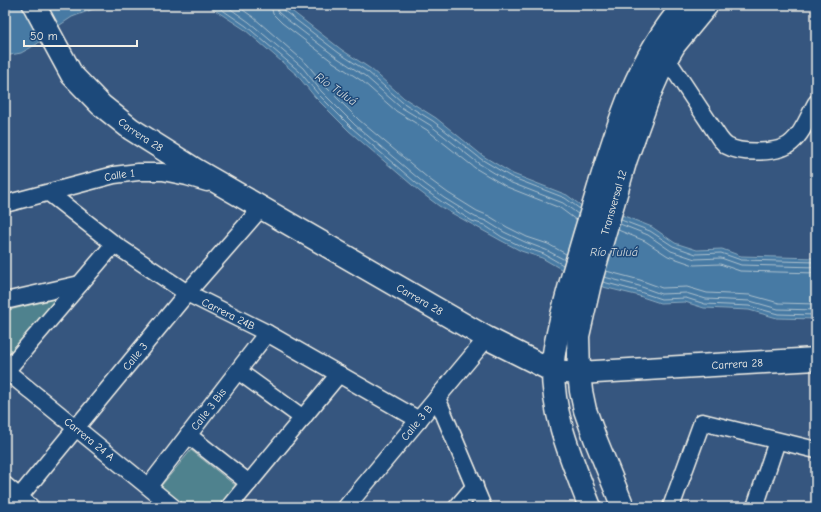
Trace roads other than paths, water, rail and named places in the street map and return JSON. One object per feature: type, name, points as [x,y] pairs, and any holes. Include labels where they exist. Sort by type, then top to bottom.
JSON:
[{"type":"main road","name":"Carrera 28","points":[[34,5],[72,75],[101,105],[131,129],[158,147],[261,208],[487,338],[553,372],[579,373],[816,358]]},
{"type":"main road","name":"Transversal 12","points":[[590,507],[558,419],[553,362],[558,334],[581,281],[607,195],[650,93],[675,44],[707,5]]},
{"type":"main road","name":"Transversal 12","points":[[607,195],[608,158],[632,89],[643,64],[678,8]]},
{"type":"main road","name":"Transversal 12","points":[[581,281],[578,336],[581,391],[585,410],[595,438],[623,507]]},
{"type":"street","points":[[667,59],[720,140],[727,146],[747,151],[763,152],[775,150],[791,144],[800,134],[816,103]]},
{"type":"street","name":"Calle 1","points":[[5,204],[114,175],[138,172],[163,172],[187,177],[234,192]]},
{"type":"street","name":"Carrera 24B","points":[[49,193],[114,244],[187,293],[267,333],[419,420]]},
{"type":"street","name":"Calle 3","points":[[20,504],[77,428],[187,293],[261,208]]},
{"type":"street","points":[[6,371],[114,244]]},
{"type":"street","points":[[5,301],[80,284]]},
{"type":"street","name":"Calle 3 Bis","points":[[149,486],[267,333]]},
{"type":"street","name":"Calle 3 B","points":[[346,507],[487,338]]},
{"type":"street","name":"Carrera 24 A","points":[[6,371],[173,507]]},
{"type":"street","points":[[238,371],[303,418]]},
{"type":"street","points":[[229,507],[340,374]]},
{"type":"street","points":[[437,398],[483,507]]},
{"type":"street","points":[[671,507],[702,422],[816,450]]},
{"type":"street","points":[[188,435],[249,483]]},
{"type":"street","points":[[755,507],[777,441]]},
{"type":"street","points":[[5,485],[20,504]]},
{"type":"street","points":[[457,507],[475,486]]},
{"type":"water","points":[[5,5],[104,5],[72,17],[54,29],[37,44],[21,53],[5,56]]},
{"type":"water","name":"Río Tuluá","points":[[207,5],[284,5],[342,50],[371,69],[404,98],[436,118],[483,156],[513,174],[567,195],[583,207],[604,208],[652,227],[675,243],[697,250],[722,249],[741,256],[816,258],[816,319],[777,318],[749,310],[704,308],[685,302],[660,303],[636,295],[603,287],[584,277],[561,269],[542,258],[521,251],[439,206],[419,191],[349,131],[315,97],[297,75],[244,29]]}]
